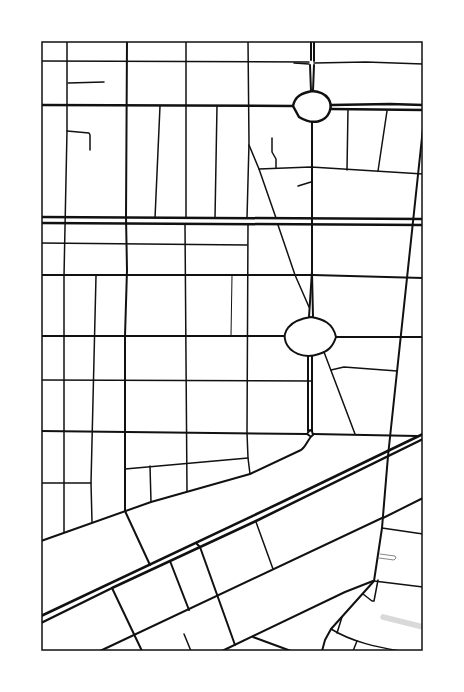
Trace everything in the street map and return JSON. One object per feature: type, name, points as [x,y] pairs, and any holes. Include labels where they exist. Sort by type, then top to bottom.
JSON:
[{"type":"main road","points":[[312,91],[324,94],[331,104],[331,109],[328,115],[323,119],[312,122],[299,117],[293,106],[299,95],[312,91]]},
{"type":"main road","points":[[331,104],[390,104],[423,106]]},
{"type":"main road","points":[[41,105],[293,106]]},
{"type":"main road","points":[[331,109],[423,110]]},
{"type":"main road","points":[[41,217],[423,219]]},
{"type":"main road","points":[[41,223],[186,225],[423,225]]},
{"type":"main road","points":[[41,616],[423,434]]},
{"type":"main road","points":[[41,623],[256,521],[423,439]]},
{"type":"street","points":[[64,532],[64,276],[66,243],[67,41]]},
{"type":"street","points":[[127,41],[126,276],[124,336],[125,511],[150,565]]},
{"type":"street","points":[[186,41],[186,218]]},
{"type":"street","points":[[247,218],[249,143],[248,41]]},
{"type":"street","points":[[311,41],[312,91]]},
{"type":"street","points":[[312,63],[314,41]]},
{"type":"street","points":[[41,61],[248,61],[423,64]]},
{"type":"street","points":[[67,82],[104,82]]},
{"type":"street","points":[[155,218],[160,106]]},
{"type":"street","points":[[215,218],[217,106]]},
{"type":"street","points":[[347,170],[348,108]]},
{"type":"street","points":[[378,171],[387,109]]},
{"type":"street","points":[[312,122],[311,167],[313,317]]},
{"type":"street","points":[[322,651],[325,640],[331,629],[374,581],[382,528],[390,436],[423,128]]},
{"type":"street","points":[[67,131],[89,132],[90,150]]},
{"type":"street","points":[[272,138],[272,152],[276,159],[276,168]]},
{"type":"street","points":[[249,143],[276,218]]},
{"type":"street","points":[[259,169],[311,167],[423,174]]},
{"type":"street","points":[[298,186],[312,182]]},
{"type":"street","points":[[248,224],[247,433],[250,474]]},
{"type":"street","points":[[278,224],[295,276],[309,307]]},
{"type":"street","points":[[186,225],[187,492]]},
{"type":"street","points":[[41,243],[248,245]]},
{"type":"street","points":[[41,275],[312,275],[423,278]]},
{"type":"street","points":[[309,317],[312,275]]},
{"type":"street","points":[[92,522],[91,483],[96,276]]},
{"type":"street","points":[[231,336],[232,276]]},
{"type":"street","points":[[313,317],[321,319],[333,328],[336,337],[332,347],[324,352],[312,356],[293,351],[286,343],[284,336],[287,328],[301,319],[313,317]]},
{"type":"street","points":[[41,336],[284,336]]},
{"type":"street","points":[[336,337],[423,337]]},
{"type":"street","points":[[324,352],[355,434]]},
{"type":"street","points":[[308,356],[308,432],[310,436]]},
{"type":"street","points":[[41,541],[151,502],[250,474],[302,450],[313,432],[311,380],[312,356]]},
{"type":"street","points":[[331,370],[344,367],[397,371]]},
{"type":"street","points":[[41,380],[311,380]]},
{"type":"street","points":[[41,431],[247,433],[313,432],[417,436]]},
{"type":"street","points":[[124,469],[248,458]]},
{"type":"street","points":[[150,466],[151,502]]},
{"type":"street","points":[[41,483],[91,483]]},
{"type":"street","points":[[100,651],[135,636],[272,569],[423,498]]},
{"type":"street","points":[[256,521],[272,569]]},
{"type":"street","points":[[382,528],[423,534]]},
{"type":"street","points":[[196,543],[200,547],[216,596],[235,645]]},
{"type":"street","points":[[170,561],[189,610]]},
{"type":"street","points":[[363,594],[372,602],[375,600],[378,580]]},
{"type":"street","points":[[222,651],[345,592],[374,581],[378,580],[423,587]]},
{"type":"street","points":[[112,588],[142,651]]},
{"type":"street","points":[[337,632],[342,617]]},
{"type":"street","points":[[331,629],[357,641],[387,650],[400,651]]},
{"type":"street","points":[[184,634],[191,651]]},
{"type":"street","points":[[253,636],[282,650],[291,651]]},
{"type":"street","points":[[353,651],[357,641]]},
{"type":"lane","points":[[378,554],[395,556],[396,558],[394,560],[378,558]]},
{"type":"waterway","points":[[383,617],[423,627]]}]
